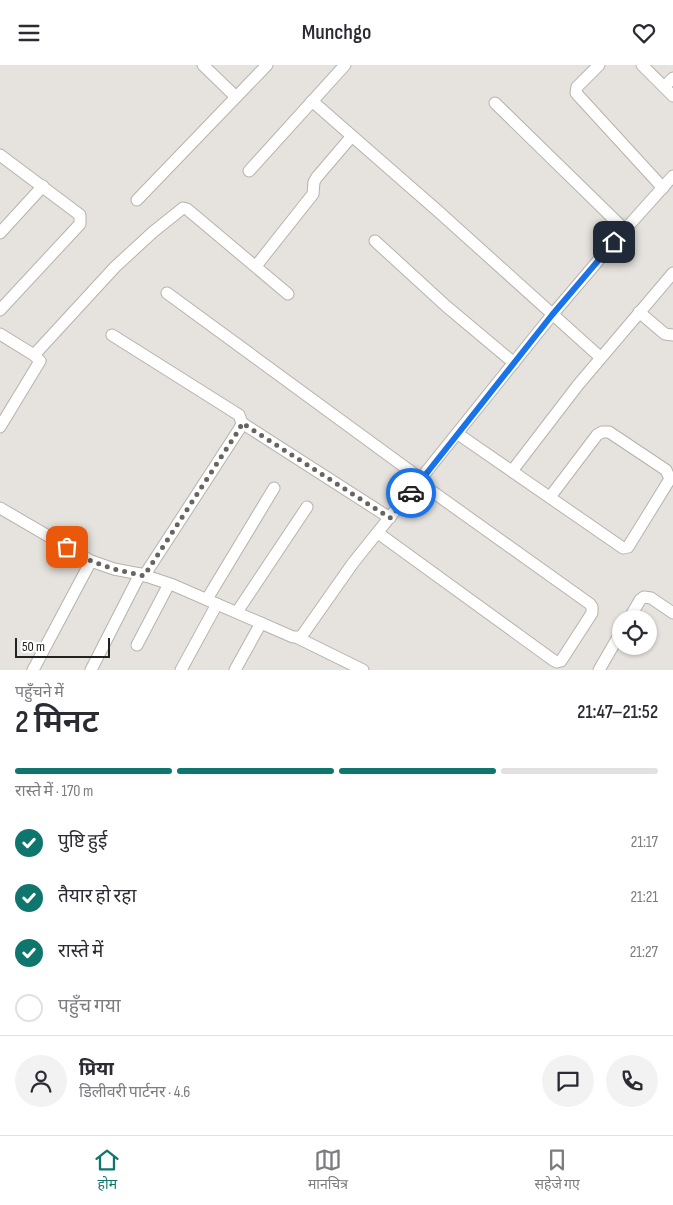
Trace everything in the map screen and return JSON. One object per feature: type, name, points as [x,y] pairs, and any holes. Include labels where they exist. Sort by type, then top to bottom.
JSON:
[{"type":"street","points":[[203,65],[236,97]]},
{"type":"street","points":[[137,200],[267,65]]},
{"type":"street","points":[[249,171],[344,65]]},
{"type":"street","points":[[599,65],[577,87],[576,93],[662,188]]},
{"type":"street","points":[[642,65],[673,96]]},
{"type":"street","points":[[664,87],[673,78]]},
{"type":"street","points":[[312,101],[600,357]]},
{"type":"street","points":[[495,103],[624,230]]},
{"type":"street","points":[[256,266],[313,194],[314,182],[317,177],[352,136]]},
{"type":"street","points":[[0,155],[80,215],[80,224],[0,310]]},
{"type":"street","points":[[298,638],[301,637],[353,563],[552,315],[624,230],[673,176]]},
{"type":"street","points":[[0,233],[43,186]]},
{"type":"street","points":[[34,355],[115,267],[183,208],[187,209],[288,294]]},
{"type":"street","points":[[375,241],[446,306],[514,363]]},
{"type":"street","points":[[512,471],[600,357],[673,273]]},
{"type":"street","points":[[167,293],[590,604],[592,613],[561,661],[557,662],[378,533]]},
{"type":"street","points":[[639,312],[665,334],[673,335]]},
{"type":"street","points":[[0,334],[34,355],[40,361],[0,427]]},
{"type":"street","points":[[112,335],[239,415],[242,423],[390,518]]},
{"type":"street","points":[[92,670],[142,575],[242,423]]},
{"type":"street","points":[[458,434],[623,548],[628,547],[672,480],[666,470],[610,432],[602,432],[597,435],[550,497]]},
{"type":"street","points":[[181,670],[212,601],[274,488]]},
{"type":"street","points":[[237,612],[307,507]]},
{"type":"street","points":[[0,508],[91,561],[114,569],[142,575],[212,601],[298,638],[345,666],[363,670]]},
{"type":"street","points":[[33,670],[91,561]]},
{"type":"street","points":[[137,645],[169,584]]},
{"type":"street","points":[[634,610],[640,600],[647,596],[673,613]]},
{"type":"street","points":[[235,670],[261,623]]},
{"type":"street","points":[[599,670],[612,648]]},
{"type":"way so far","points":[[67,547],[91,561],[144,576],[242,423],[390,518],[411,493]]},
{"type":"route","points":[[411,493],[552,315],[614,242]]}]
